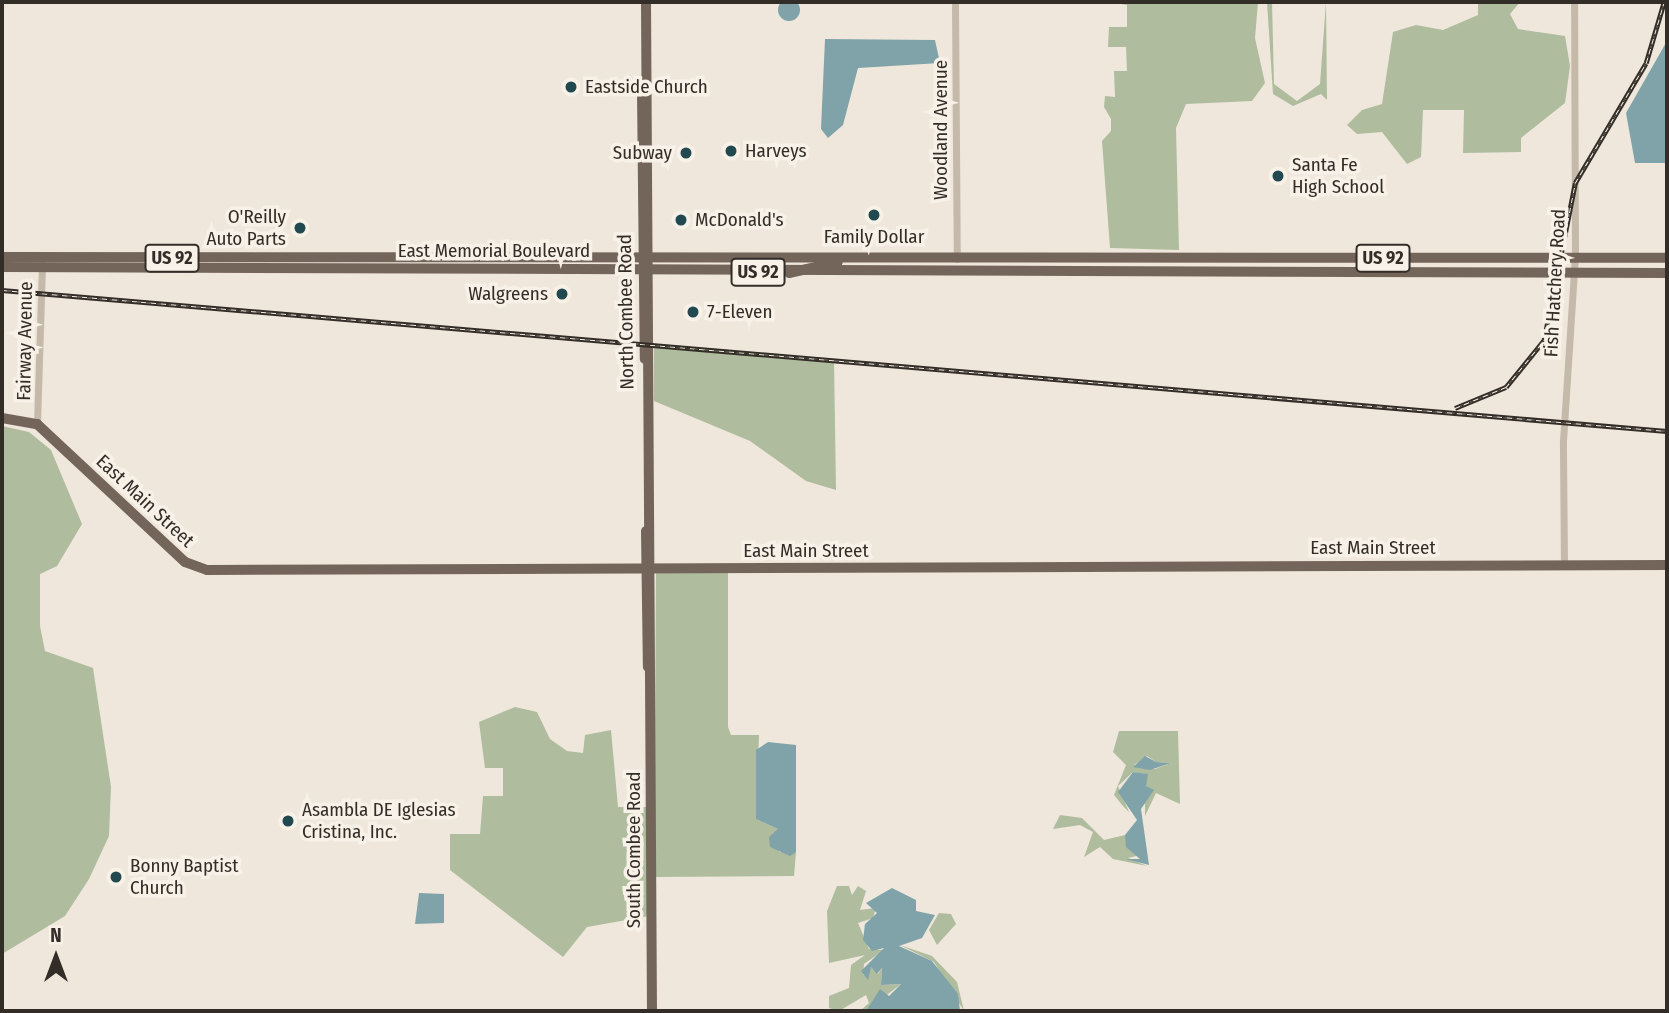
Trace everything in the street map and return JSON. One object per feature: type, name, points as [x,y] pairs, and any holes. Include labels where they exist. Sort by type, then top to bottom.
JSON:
[{"type":"main road","name":"North Combee Road","points":[[646,2],[650,568]]},
{"type":"main road","name":"US 92","points":[[2,257],[42,263]]},
{"type":"main road","points":[[424,268],[483,258]]},
{"type":"main road","name":"East Memorial Boulevard","points":[[343,263],[483,258],[648,263]]},
{"type":"main road","points":[[1186,258],[1208,274],[1230,258],[1248,273]]},
{"type":"main road","name":"US 92","points":[[648,263],[848,259],[1667,258]]},
{"type":"main road","points":[[789,273],[848,259]]},
{"type":"main road","points":[[902,273],[957,259],[998,274]]},
{"type":"main road","name":"US 92","points":[[2,267],[42,263],[343,263]]},
{"type":"main road","name":"East Memorial Boulevard","points":[[343,263],[424,268],[648,263]]},
{"type":"main road","name":"US 92","points":[[648,263],[789,273],[1667,273]]},
{"type":"main road","points":[[2,418],[37,424]]},
{"type":"main road","name":"East Main Street","points":[[37,424],[185,562],[207,570],[1667,565]]},
{"type":"main road","name":"South Combee Road","points":[[650,568],[652,1011]]},
{"type":"street","name":"Woodland Avenue","points":[[955,2],[957,259]]},
{"type":"street","name":"Fish Hatchery Road","points":[[1564,565],[1570,272],[1575,257],[1574,2]]},
{"type":"street","name":"Fairway Avenue","points":[[37,424],[42,263]]},
{"type":"green space","points":[[1110,2],[1258,2],[1255,38],[1265,83],[1252,101],[1186,104],[1176,128],[1179,250],[1110,248],[1102,141],[1111,131],[1111,119],[1104,107],[1105,96],[1115,97],[1114,71],[1127,71],[1126,47],[1108,47],[1109,27],[1127,27],[1127,5]]},
{"type":"green space","points":[[1267,2],[1272,2],[1274,84],[1297,101],[1320,84],[1326,2],[1327,100],[1321,94],[1293,106],[1273,94]]},
{"type":"green space","points":[[1478,2],[1520,2],[1510,14],[1518,29],[1565,36],[1570,66],[1565,103],[1521,138],[1521,152],[1463,153],[1464,110],[1423,110],[1421,157],[1407,164],[1382,132],[1357,134],[1347,125],[1362,110],[1382,104],[1393,32],[1416,25],[1443,30],[1478,15]]},
{"type":"green space","points":[[654,344],[834,361],[836,490],[806,481],[750,441],[654,401]]},
{"type":"green space","points":[[2,426],[29,432],[51,450],[82,524],[57,566],[40,574],[40,626],[45,651],[93,668],[111,787],[109,836],[89,879],[65,916],[2,954]]},
{"type":"green space","points":[[656,571],[728,571],[728,727],[731,735],[759,735],[756,819],[778,829],[779,852],[796,852],[794,876],[654,877]]},
{"type":"green space","points":[[515,707],[537,712],[550,739],[567,751],[583,753],[585,735],[611,730],[618,807],[649,807],[649,916],[587,927],[563,957],[450,870],[450,834],[480,834],[483,796],[503,796],[503,768],[485,768],[479,722]]},
{"type":"green space","points":[[1119,731],[1178,731],[1180,804],[1156,793],[1145,816],[1145,774],[1133,772],[1118,786],[1129,812],[1114,795],[1126,765],[1113,752]],"holes":[[[1147,756],[1156,762],[1171,763],[1155,769],[1134,765]]]},
{"type":"green space","points":[[1060,815],[1082,818],[1104,840],[1125,835],[1140,855],[1128,858],[1147,866],[1113,859],[1100,847],[1084,857],[1093,832],[1080,825],[1053,829]]},
{"type":"green space","points":[[837,886],[849,886],[852,895],[858,886],[866,891],[860,910],[876,908],[873,918],[858,923],[869,949],[884,950],[864,964],[863,975],[871,967],[878,974],[882,968],[881,985],[901,984],[866,1011],[860,1011],[869,1003],[866,995],[839,1011],[829,1008],[829,996],[849,988],[851,965],[865,955],[829,963],[827,911]]},
{"type":"green space","points":[[939,913],[951,914],[956,924],[937,945],[929,930]]},
{"type":"green space","points":[[900,945],[932,956],[957,982],[964,1011],[934,962]]},
{"type":"water","points":[[789,-1],[797,2],[800,10],[797,18],[789,21],[781,18],[778,10],[781,2]]},
{"type":"water","points":[[825,39],[935,40],[940,63],[858,68],[843,125],[828,138],[821,129]]},
{"type":"water","points":[[1667,41],[1667,163],[1635,163],[1626,113]]},
{"type":"water","points":[[768,742],[796,745],[796,852],[790,856],[770,847],[769,837],[778,829],[756,819],[756,750]]},
{"type":"water","points":[[1145,756],[1156,762],[1171,763],[1150,770],[1133,767]]},
{"type":"water","points":[[1133,772],[1148,774],[1146,786],[1154,790],[1141,809],[1149,865],[1126,859],[1140,859],[1126,847],[1125,835],[1137,820],[1118,792]]},
{"type":"water","points":[[892,888],[916,900],[916,911],[935,915],[922,938],[899,946],[932,961],[958,994],[960,1011],[866,1011],[880,989],[889,996],[901,984],[881,985],[882,968],[877,974],[871,967],[868,980],[861,971],[884,948],[872,951],[863,940],[865,924],[877,913],[866,903]]},
{"type":"water","points":[[419,893],[444,894],[444,923],[415,924]]},
{"type":"railway","points":[[1455,408],[1506,387],[1544,340],[1575,183],[1646,63],[1664,2]]},
{"type":"railway","points":[[2,290],[1667,431]]},
{"type":"place","name":"Eastside Church","points":[[571,87]]},
{"type":"place","name":"Harveys","points":[[731,151]]},
{"type":"place","name":"Subway","points":[[686,153]]},
{"type":"place","name":"Santa Fe High School","points":[[1278,176]]},
{"type":"place","name":"Family Dollar","points":[[874,215]]},
{"type":"place","name":"McDonald's","points":[[681,220]]},
{"type":"place","name":"O'Reilly Auto Parts","points":[[300,228]]},
{"type":"place","name":"Walgreens","points":[[562,294]]},
{"type":"place","name":"7-Eleven","points":[[693,312]]},
{"type":"place","name":"Asambla DE Iglesias Cristina, Inc.","points":[[288,821]]},
{"type":"place","name":"Bonny Baptist Church","points":[[116,877]]}]
